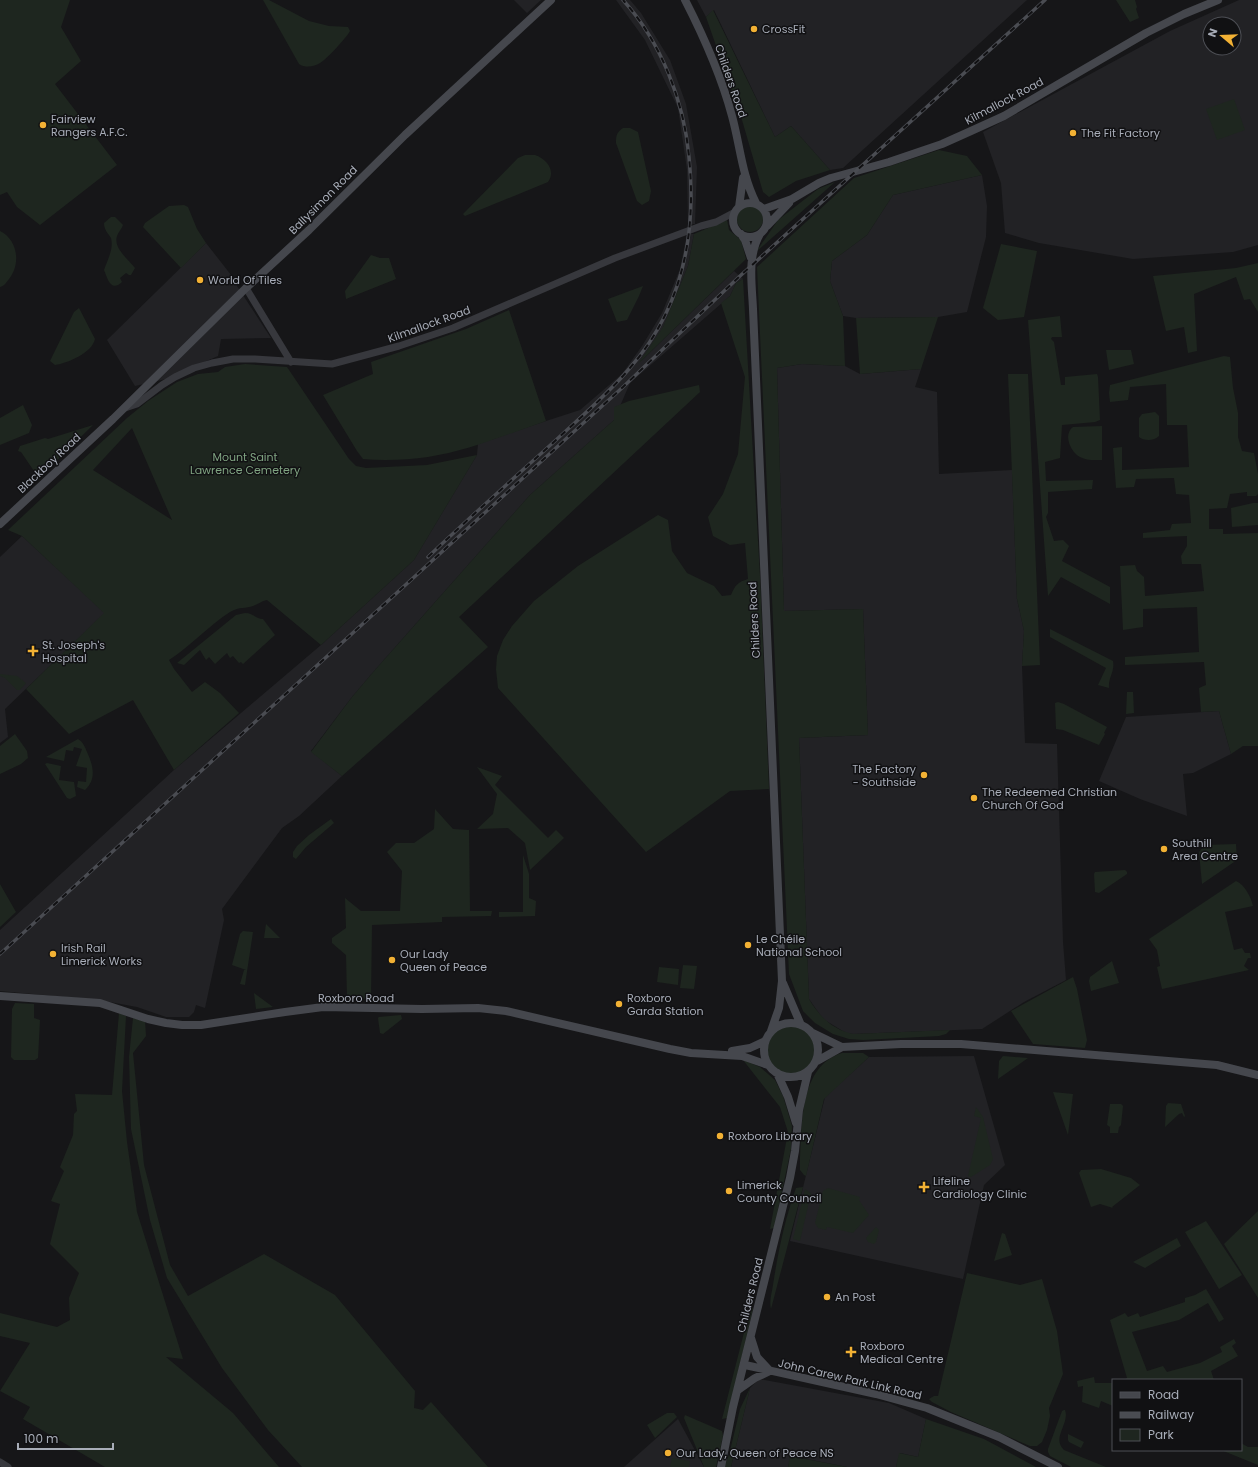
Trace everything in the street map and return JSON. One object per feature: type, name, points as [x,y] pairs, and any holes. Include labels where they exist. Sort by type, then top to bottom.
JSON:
[{"type":"main road","name":"Ballysimon Road","points":[[113,419],[246,288],[309,230],[364,174],[551,0]]},
{"type":"main road","name":"Childers Road","points":[[685,0],[705,38],[726,95],[738,139],[748,187],[756,203]]},
{"type":"main road","name":"Kilmallock Road","points":[[764,209],[792,199],[819,183],[831,178],[889,162],[942,144],[1004,116],[1146,33],[1184,14],[1218,0]]},
{"type":"main road","name":"Childers Road","points":[[737,210],[741,197],[744,172]]},
{"type":"main road","name":"Kilmallock Road","points":[[766,227],[792,199]]},
{"type":"main road","points":[[745,203],[756,203],[764,209],[768,218],[766,227],[760,234],[749,237],[741,234],[735,228],[733,223],[737,210],[745,203]]},
{"type":"main road","name":"Childers Road","points":[[741,234],[745,240],[752,259]]},
{"type":"main road","name":"Childers Road","points":[[760,234],[756,241],[752,259],[763,563],[782,981],[780,1008],[771,1031]]},
{"type":"main road","name":"Blackboy Road","points":[[0,524],[113,419]]},
{"type":"main road","name":"Childers Road","points":[[782,981],[801,1025]]},
{"type":"main road","name":"Roxboro Road","points":[[0,996],[100,1003],[166,1023],[201,1025],[323,1007],[414,1009],[478,1008],[506,1011],[692,1053],[744,1050],[765,1041]]},
{"type":"main road","points":[[842,1047],[801,1025],[788,1023],[771,1031],[765,1041],[764,1053],[768,1065],[777,1074],[783,1077],[792,1078],[799,1077],[808,1072],[817,1061],[842,1047],[901,1044],[960,1044],[1217,1065],[1258,1075]]},
{"type":"main road","points":[[811,1031],[819,1045],[817,1061]]},
{"type":"main road","name":"Roxboro Road","points":[[712,1053],[742,1056],[768,1065]]},
{"type":"main road","name":"Childers Road","points":[[720,1467],[790,1178],[795,1151],[797,1127],[808,1072]]},
{"type":"main road","name":"Childers Road","points":[[777,1074],[788,1097],[797,1127]]},
{"type":"main road","points":[[738,1390],[755,1378],[770,1371],[757,1357],[751,1338]]},
{"type":"main road","name":"John Carew Park Link Road","points":[[745,1366],[876,1394],[927,1408],[999,1437],[1058,1467]]},
{"type":"street","name":"Kilmallock Road","points":[[123,408],[136,404],[162,385],[194,368],[212,362],[233,359],[254,359],[332,364],[399,346],[453,328],[483,316],[524,296],[615,258],[716,222],[737,210]]},
{"type":"street","points":[[246,288],[291,362]]},
{"type":"street","points":[[0,1462],[8,1467]]},
{"type":"shaded area","points":[[514,0],[541,0],[527,13]]},
{"type":"shaded area","points":[[616,0],[630,0],[641,13],[670,60],[686,104],[697,167],[695,224],[688,225],[687,170],[678,108],[645,40]]},
{"type":"shaded area","points":[[697,0],[1027,0],[843,168],[830,170],[791,126],[775,137],[714,10],[706,17]]},
{"type":"shaded area","points":[[1239,0],[1258,0],[1258,245],[1233,252],[1133,259],[1039,243],[1005,233],[1001,183],[983,132],[1170,31],[1202,17],[1202,56],[1242,56],[1242,16],[1203,16]]},
{"type":"shaded area","points":[[982,175],[987,206],[986,237],[967,312],[938,317],[856,318],[843,316],[830,281],[832,261],[867,235],[893,195]]},
{"type":"shaded area","points":[[687,234],[694,234],[688,266],[663,328],[640,362],[734,271],[743,279],[736,283],[730,296],[630,383],[614,420],[530,495],[375,670],[352,697],[311,751],[342,776],[299,816],[282,828],[222,909],[224,920],[205,1008],[196,1005],[194,1012],[189,1017],[166,1017],[137,1007],[99,1000],[0,991],[0,930],[174,770],[321,645],[414,560],[477,455],[478,444],[580,410],[622,374],[642,346],[662,313],[680,269]]},
{"type":"shaded area","points":[[206,243],[235,280],[237,286],[271,338],[221,339],[218,356],[166,379],[135,386],[107,340]]},
{"type":"shaded area","points":[[802,364],[845,366],[860,374],[921,369],[915,387],[937,392],[939,474],[1012,470],[1017,599],[1024,631],[1022,666],[1025,743],[1057,744],[1063,942],[1066,980],[1024,1002],[982,1029],[853,1034],[846,1033],[823,1019],[809,999],[799,738],[868,735],[863,609],[784,611],[777,368]]},
{"type":"shaded area","name":"St. Joseph's Hospital","points":[[22,536],[105,613],[5,709],[8,737],[0,743],[0,557]]},
{"type":"shaded area","points":[[1219,711],[1231,754],[1193,773],[1183,774],[1187,816],[1140,799],[1099,781],[1126,717]]},
{"type":"shaded area","points":[[974,1056],[1005,1165],[984,1185],[963,1279],[790,1241],[825,1097],[869,1057]]},
{"type":"shaded area","points":[[759,1379],[889,1403],[926,1419],[918,1457],[900,1453],[896,1467],[847,1467],[791,1456],[788,1467],[731,1467],[750,1388]]},
{"type":"shaded area","name":"Our Lady, Queen of Peace NS","points":[[678,1419],[704,1467],[624,1467]]},
{"type":"green space","name":"Fairview Rangers A.F.C.","points":[[0,0],[70,0],[61,27],[81,61],[55,84],[117,165],[40,225],[17,207],[7,192],[0,195]]},
{"type":"green space","points":[[263,0],[269,0],[309,21],[329,26],[348,27],[350,31],[323,61],[312,66],[301,65],[299,64]]},
{"type":"green space","points":[[1116,0],[1135,0],[1139,18],[1130,22]]},
{"type":"green space","points":[[713,10],[775,137],[791,126],[830,170],[796,181],[769,197],[763,192],[742,120],[706,17]]},
{"type":"green space","points":[[1234,99],[1245,130],[1217,140],[1206,109]]},
{"type":"green space","points":[[623,128],[630,128],[638,132],[651,191],[649,201],[642,205],[637,201],[616,143],[617,134]]},
{"type":"green space","points":[[939,150],[967,156],[982,175],[893,195],[867,235],[832,261],[830,281],[843,316],[845,366],[802,364],[777,368],[784,611],[863,609],[868,735],[799,738],[809,999],[817,1011],[833,1026],[853,1034],[950,1030],[946,1034],[939,1036],[863,1040],[849,1039],[833,1034],[815,1023],[803,1011],[789,974],[757,267],[854,178]]},
{"type":"green space","points":[[525,155],[535,155],[546,162],[551,170],[548,182],[465,216],[463,214],[518,158]]},
{"type":"green space","points":[[835,182],[756,252],[778,220],[818,189]]},
{"type":"green space","points":[[184,205],[188,207],[197,229],[206,243],[181,268],[143,227],[145,223],[169,206]]},
{"type":"green space","points":[[750,206],[759,210],[763,219],[759,228],[750,232],[741,228],[737,219],[741,210]]},
{"type":"green space","points":[[111,217],[115,217],[123,225],[117,236],[117,245],[135,268],[131,275],[126,273],[120,278],[122,282],[115,286],[110,284],[104,270],[110,255],[112,242],[105,230],[104,223]]},
{"type":"green space","points":[[727,220],[729,230],[741,240],[746,259],[638,364],[663,327],[688,266],[694,234]]},
{"type":"green space","points":[[0,231],[11,240],[16,253],[16,260],[13,273],[6,283],[0,287]]},
{"type":"green space","points":[[1001,244],[1037,251],[1024,317],[998,320],[983,308]]},
{"type":"green space","points":[[371,255],[380,258],[389,258],[396,279],[346,299],[345,291]]},
{"type":"green space","points":[[1258,263],[1258,312],[1250,299],[1244,300],[1236,277],[1194,294],[1197,351],[1188,353],[1184,327],[1166,331],[1153,276],[1236,268]]},
{"type":"green space","points":[[743,279],[760,576],[769,789],[730,791],[646,852],[498,688],[496,669],[497,656],[503,640],[512,626],[534,601],[578,566],[658,515],[668,520],[672,551],[687,573],[714,586],[722,596],[731,595],[737,584],[748,579],[745,543],[730,545],[713,536],[708,517],[723,494],[738,454],[745,377],[721,303],[730,296],[736,283]]},
{"type":"green space","points":[[643,286],[627,320],[617,322],[608,299]]},
{"type":"green space","points":[[79,308],[95,339],[93,344],[79,356],[55,365],[50,361],[74,312]]},
{"type":"green space","points":[[509,310],[546,421],[458,451],[428,457],[379,460],[363,459],[323,395],[373,374],[371,362],[466,329]]},
{"type":"green space","points":[[1060,316],[1062,337],[1052,337],[1051,339],[1054,342],[1061,385],[1065,385],[1065,377],[1097,374],[1100,420],[1095,422],[1062,425],[1060,458],[1045,462],[1046,481],[1093,480],[1092,489],[1048,492],[1048,513],[1046,517],[1054,541],[1063,540],[1069,546],[1062,561],[1110,587],[1110,604],[1061,577],[1048,596],[1028,320]]},
{"type":"green space","points":[[938,317],[921,369],[860,374],[856,318]]},
{"type":"green space","points":[[1106,350],[1131,350],[1134,364],[1109,370]]},
{"type":"green space","points":[[1224,356],[1230,357],[1233,388],[1238,413],[1238,437],[1242,451],[1254,453],[1258,474],[1258,494],[1256,496],[1247,496],[1247,492],[1230,494],[1227,508],[1209,509],[1209,529],[1223,529],[1223,534],[1258,533],[1258,746],[1243,746],[1231,754],[1219,711],[1201,712],[1199,688],[1206,685],[1204,662],[1125,665],[1125,657],[1199,652],[1197,607],[1143,609],[1143,627],[1123,630],[1120,566],[1135,565],[1137,571],[1144,577],[1145,596],[1204,591],[1201,564],[1182,564],[1181,556],[1187,546],[1187,536],[1143,538],[1143,533],[1170,530],[1172,524],[1191,523],[1189,495],[1176,494],[1174,478],[1136,479],[1134,487],[1116,488],[1113,448],[1122,447],[1122,470],[1189,467],[1187,425],[1167,425],[1166,384],[1130,387],[1128,400],[1110,402],[1109,393],[1110,385]]},
{"type":"green space","name":"Mount Saint Lawrence Cemetery","points":[[245,364],[287,367],[349,459],[356,466],[366,468],[427,465],[477,455],[414,560],[321,645],[267,600],[250,607],[237,609],[230,612],[214,623],[185,649],[169,660],[192,692],[205,682],[220,693],[239,713],[174,770],[133,700],[69,734],[26,689],[104,613],[22,536],[8,530],[127,418],[148,401],[177,382],[198,374],[218,372],[225,367]],"holes":[[[132,428],[172,520],[93,470]]]},
{"type":"green space","points":[[1008,374],[1028,374],[1040,665],[1022,666],[1024,631],[1017,599]]},
{"type":"green space","points":[[699,385],[700,392],[459,617],[488,647],[342,776],[311,752],[352,697],[375,670],[530,495],[614,420],[614,407],[629,401]]},
{"type":"green space","points":[[23,405],[32,425],[29,433],[0,445],[0,418]]},
{"type":"green space","points":[[1155,412],[1159,416],[1159,436],[1152,440],[1146,440],[1139,437],[1139,418],[1142,414]]},
{"type":"green space","points":[[93,425],[41,476],[36,476],[21,452],[18,451],[20,446]]},
{"type":"green space","points":[[1102,426],[1102,460],[1085,459],[1076,455],[1069,443],[1068,434],[1070,430],[1073,427]]},
{"type":"green space","points":[[1258,503],[1258,525],[1232,527],[1231,508]]},
{"type":"green space","points":[[245,613],[263,619],[275,635],[243,664],[241,662],[239,663],[233,656],[230,658],[227,653],[215,664],[209,657],[206,660],[200,650],[184,665],[177,663],[236,615]]},
{"type":"green space","points":[[1050,629],[1113,661],[1109,688],[1098,685],[1106,668],[1050,637]]},
{"type":"green space","points":[[0,674],[17,676],[26,683],[20,690],[17,690],[5,678],[0,676]]},
{"type":"green space","points":[[1127,692],[1133,692],[1134,713],[1126,714]]},
{"type":"green space","points":[[1058,702],[1107,727],[1099,745],[1063,730],[1056,729],[1055,703]]},
{"type":"green space","points":[[15,734],[27,751],[28,758],[21,764],[0,774],[0,746]]},
{"type":"green space","points":[[78,739],[85,746],[93,772],[89,786],[85,790],[77,787],[78,781],[86,782],[87,768],[76,766],[82,749],[74,747],[73,751],[66,750],[64,761],[46,757]]},
{"type":"green space","points":[[47,763],[61,766],[59,780],[74,782],[76,796],[70,799],[67,798],[45,764]]},
{"type":"green space","points":[[477,767],[502,776],[495,785],[548,838],[556,830],[564,838],[530,870],[525,843],[508,828],[477,829],[493,814],[497,794]]},
{"type":"green space","points":[[435,809],[453,829],[469,830],[470,911],[492,911],[491,916],[442,917],[442,922],[372,925],[371,999],[347,998],[346,955],[332,943],[332,938],[346,928],[345,898],[361,911],[400,911],[402,871],[387,852],[396,843],[414,843],[434,829]]},
{"type":"green space","points":[[331,819],[334,823],[306,847],[296,859],[293,857],[293,852],[297,846]]},
{"type":"green space","points":[[1236,844],[1237,860],[1202,884],[1199,852],[1205,845]]},
{"type":"green space","points":[[523,855],[529,874],[529,898],[536,901],[535,916],[499,917],[499,912],[523,912]]},
{"type":"green space","points":[[1125,870],[1127,874],[1099,893],[1095,892],[1095,872]]},
{"type":"green space","points":[[1236,881],[1242,885],[1247,892],[1253,906],[1225,912],[1234,950],[1242,948],[1245,953],[1250,953],[1251,958],[1248,958],[1244,966],[1249,970],[1162,989],[1157,967],[1160,966],[1157,950],[1149,939]]},
{"type":"green space","points":[[0,884],[16,912],[0,927]]},
{"type":"green space","points":[[266,924],[280,938],[264,938]]},
{"type":"green space","points":[[243,931],[253,932],[245,985],[240,984],[244,970],[246,970],[232,965],[240,934]]},
{"type":"green space","points":[[1112,961],[1119,983],[1091,991],[1089,981],[1090,977]]},
{"type":"green space","points":[[683,965],[697,966],[694,989],[680,988]]},
{"type":"green space","points":[[659,967],[679,969],[678,985],[657,982]]},
{"type":"green space","points":[[1073,977],[1077,989],[1087,1040],[1085,1048],[1033,1044],[1011,1011]]},
{"type":"green space","points":[[254,993],[273,1007],[256,1009]]},
{"type":"green space","points":[[15,1003],[34,1004],[34,1018],[40,1020],[38,1058],[35,1060],[14,1060],[11,1057],[12,1009]]},
{"type":"green space","points":[[119,1013],[126,1016],[122,1091],[127,1142],[137,1212],[183,1359],[166,1357],[233,1413],[279,1467],[105,1467],[23,1419],[30,1407],[0,1391],[30,1343],[0,1336],[0,1313],[57,1327],[70,1320],[69,1298],[79,1273],[50,1244],[60,1204],[51,1201],[64,1171],[60,1167],[73,1135],[74,1114],[77,1111],[75,1094],[112,1095]]},
{"type":"green space","points":[[401,1015],[402,1019],[383,1034],[380,1033],[379,1017]]},
{"type":"green space","points":[[133,1018],[145,1021],[146,1036],[133,1053],[144,1165],[170,1265],[188,1296],[264,1254],[335,1295],[415,1391],[414,1408],[423,1410],[431,1402],[488,1467],[302,1467],[268,1430],[222,1368],[167,1278],[150,1220],[131,1129],[129,1057]]},
{"type":"green space","points":[[791,1026],[800,1028],[808,1033],[813,1041],[815,1050],[813,1059],[808,1067],[800,1072],[791,1074],[782,1072],[774,1067],[769,1059],[767,1050],[769,1041],[774,1033],[782,1028]]},
{"type":"green space","points":[[842,1053],[863,1053],[869,1057],[824,1099],[806,1176],[800,1170],[801,1132],[810,1084],[818,1070],[828,1060]]},
{"type":"green space","points":[[1003,1056],[1028,1058],[998,1079],[999,1061]]},
{"type":"green space","points":[[743,1060],[760,1067],[775,1080],[783,1096],[792,1126],[791,1149],[774,1228],[770,1229],[788,1132],[780,1107]]},
{"type":"green space","points":[[1053,1092],[1073,1094],[1068,1135]]},
{"type":"green space","points":[[1168,1103],[1181,1104],[1185,1116],[1184,1117],[1182,1113],[1179,1114],[1165,1127],[1166,1106]]},
{"type":"green space","points":[[1110,1104],[1121,1104],[1123,1106],[1121,1125],[1118,1133],[1110,1133],[1110,1127],[1107,1125]]},
{"type":"green space","points":[[976,1107],[983,1117],[993,1159],[990,1165],[971,1177],[968,1176],[981,1118],[974,1116]]},
{"type":"green space","points":[[1101,1169],[1131,1178],[1140,1185],[1112,1207],[1113,1208],[1100,1204],[1091,1207],[1079,1173],[1081,1170]]},
{"type":"green space","points":[[803,1187],[771,1309],[770,1303],[777,1260],[785,1224],[796,1188]]},
{"type":"green space","points":[[828,1188],[860,1197],[859,1200],[869,1215],[853,1233],[827,1227],[826,1230],[818,1228],[815,1223],[823,1191]]},
{"type":"green space","points":[[805,1189],[811,1193],[800,1241],[793,1239]]},
{"type":"green space","points":[[1258,1211],[1258,1298],[1224,1244]]},
{"type":"green space","points":[[1206,1221],[1242,1275],[1219,1289],[1185,1232]]},
{"type":"green space","points":[[876,1227],[879,1230],[876,1242],[874,1244],[868,1242],[866,1238]]},
{"type":"green space","points":[[1002,1233],[1005,1234],[1012,1255],[994,1261]]},
{"type":"green space","points":[[1177,1238],[1181,1246],[1145,1268],[1133,1262]]},
{"type":"green space","points":[[967,1273],[1020,1285],[1042,1279],[1057,1331],[1063,1374],[1049,1408],[1050,1416],[1047,1430],[1042,1442],[1037,1446],[1030,1446],[951,1412],[929,1399],[934,1396],[938,1396]]},
{"type":"green space","points":[[1206,1289],[1224,1319],[1219,1322],[1208,1303],[1179,1320],[1132,1332],[1147,1371],[1163,1366],[1167,1372],[1200,1363],[1222,1352],[1220,1347],[1234,1339],[1236,1343],[1232,1346],[1238,1356],[1211,1371],[1214,1379],[1125,1379],[1127,1378],[1110,1320],[1125,1313],[1128,1317],[1138,1313],[1140,1317],[1185,1302],[1185,1298]]},
{"type":"green space","points":[[751,1305],[753,1309],[727,1418],[722,1419]]},
{"type":"green space","points":[[1094,1377],[1095,1383],[1112,1383],[1112,1406],[1101,1401],[1099,1408],[1082,1402],[1083,1386],[1078,1387],[1077,1381]]},
{"type":"green space","points":[[750,1388],[731,1467],[724,1467],[729,1455],[740,1409]]},
{"type":"green space","points":[[1064,1410],[1066,1415],[1059,1441],[1064,1450],[1106,1467],[1071,1467],[1050,1456],[1048,1449],[1062,1411]]},
{"type":"green space","points":[[667,1413],[674,1413],[677,1417],[655,1438],[647,1425]]},
{"type":"green space","points":[[685,1415],[722,1431],[723,1436],[716,1467],[704,1467],[684,1418]]},
{"type":"green space","points":[[926,1419],[984,1439],[1036,1467],[896,1467],[899,1453],[918,1457]]},
{"type":"green space","points":[[1068,1434],[1084,1442],[1081,1448],[1069,1442]]},
{"type":"green space","points":[[1242,1444],[1248,1447],[1258,1447],[1258,1465],[1223,1451],[1242,1451]]},
{"type":"green space","points":[[790,1456],[847,1467],[788,1467]]},
{"type":"green space","points":[[672,1458],[690,1461],[689,1467],[670,1467]]},
{"type":"railway","points":[[428,557],[621,379],[647,346],[662,322],[673,296],[682,270],[688,243],[691,186],[686,136],[676,94],[659,53],[649,34],[623,0]]},
{"type":"railway","points":[[0,954],[623,387],[740,276],[1045,0]]},
{"type":"place","name":"CrossFit","points":[[754,29]]},
{"type":"place","name":"Fairview Rangers A.F.C.","points":[[43,125]]},
{"type":"place","name":"The Fit Factory","points":[[1073,133]]},
{"type":"place","name":"World Of Tiles","points":[[200,280]]},
{"type":"place","name":"St. Joseph's Hospital","points":[[33,651]]},
{"type":"place","name":"The Factory - Southside","points":[[924,775]]},
{"type":"place","name":"The Redeemed Christian Church Of God","points":[[974,798]]},
{"type":"place","name":"Southill Area Centre","points":[[1164,849]]},
{"type":"place","name":"Le Chéile National School","points":[[748,945]]},
{"type":"place","name":"Irish Rail Limerick Works","points":[[53,954]]},
{"type":"place","name":"Our Lady Queen of Peace","points":[[392,960]]},
{"type":"place","name":"Roxboro Garda Station","points":[[619,1004]]},
{"type":"place","name":"Roxboro Library","points":[[720,1136]]},
{"type":"place","name":"Lifeline Cardiology Clinic","points":[[924,1187]]},
{"type":"place","name":"Limerick County Council","points":[[729,1191]]},
{"type":"place","name":"An Post","points":[[827,1297]]},
{"type":"place","name":"Roxboro Medical Centre","points":[[851,1352]]},
{"type":"place","name":"Our Lady, Queen of Peace NS","points":[[668,1453]]}]
